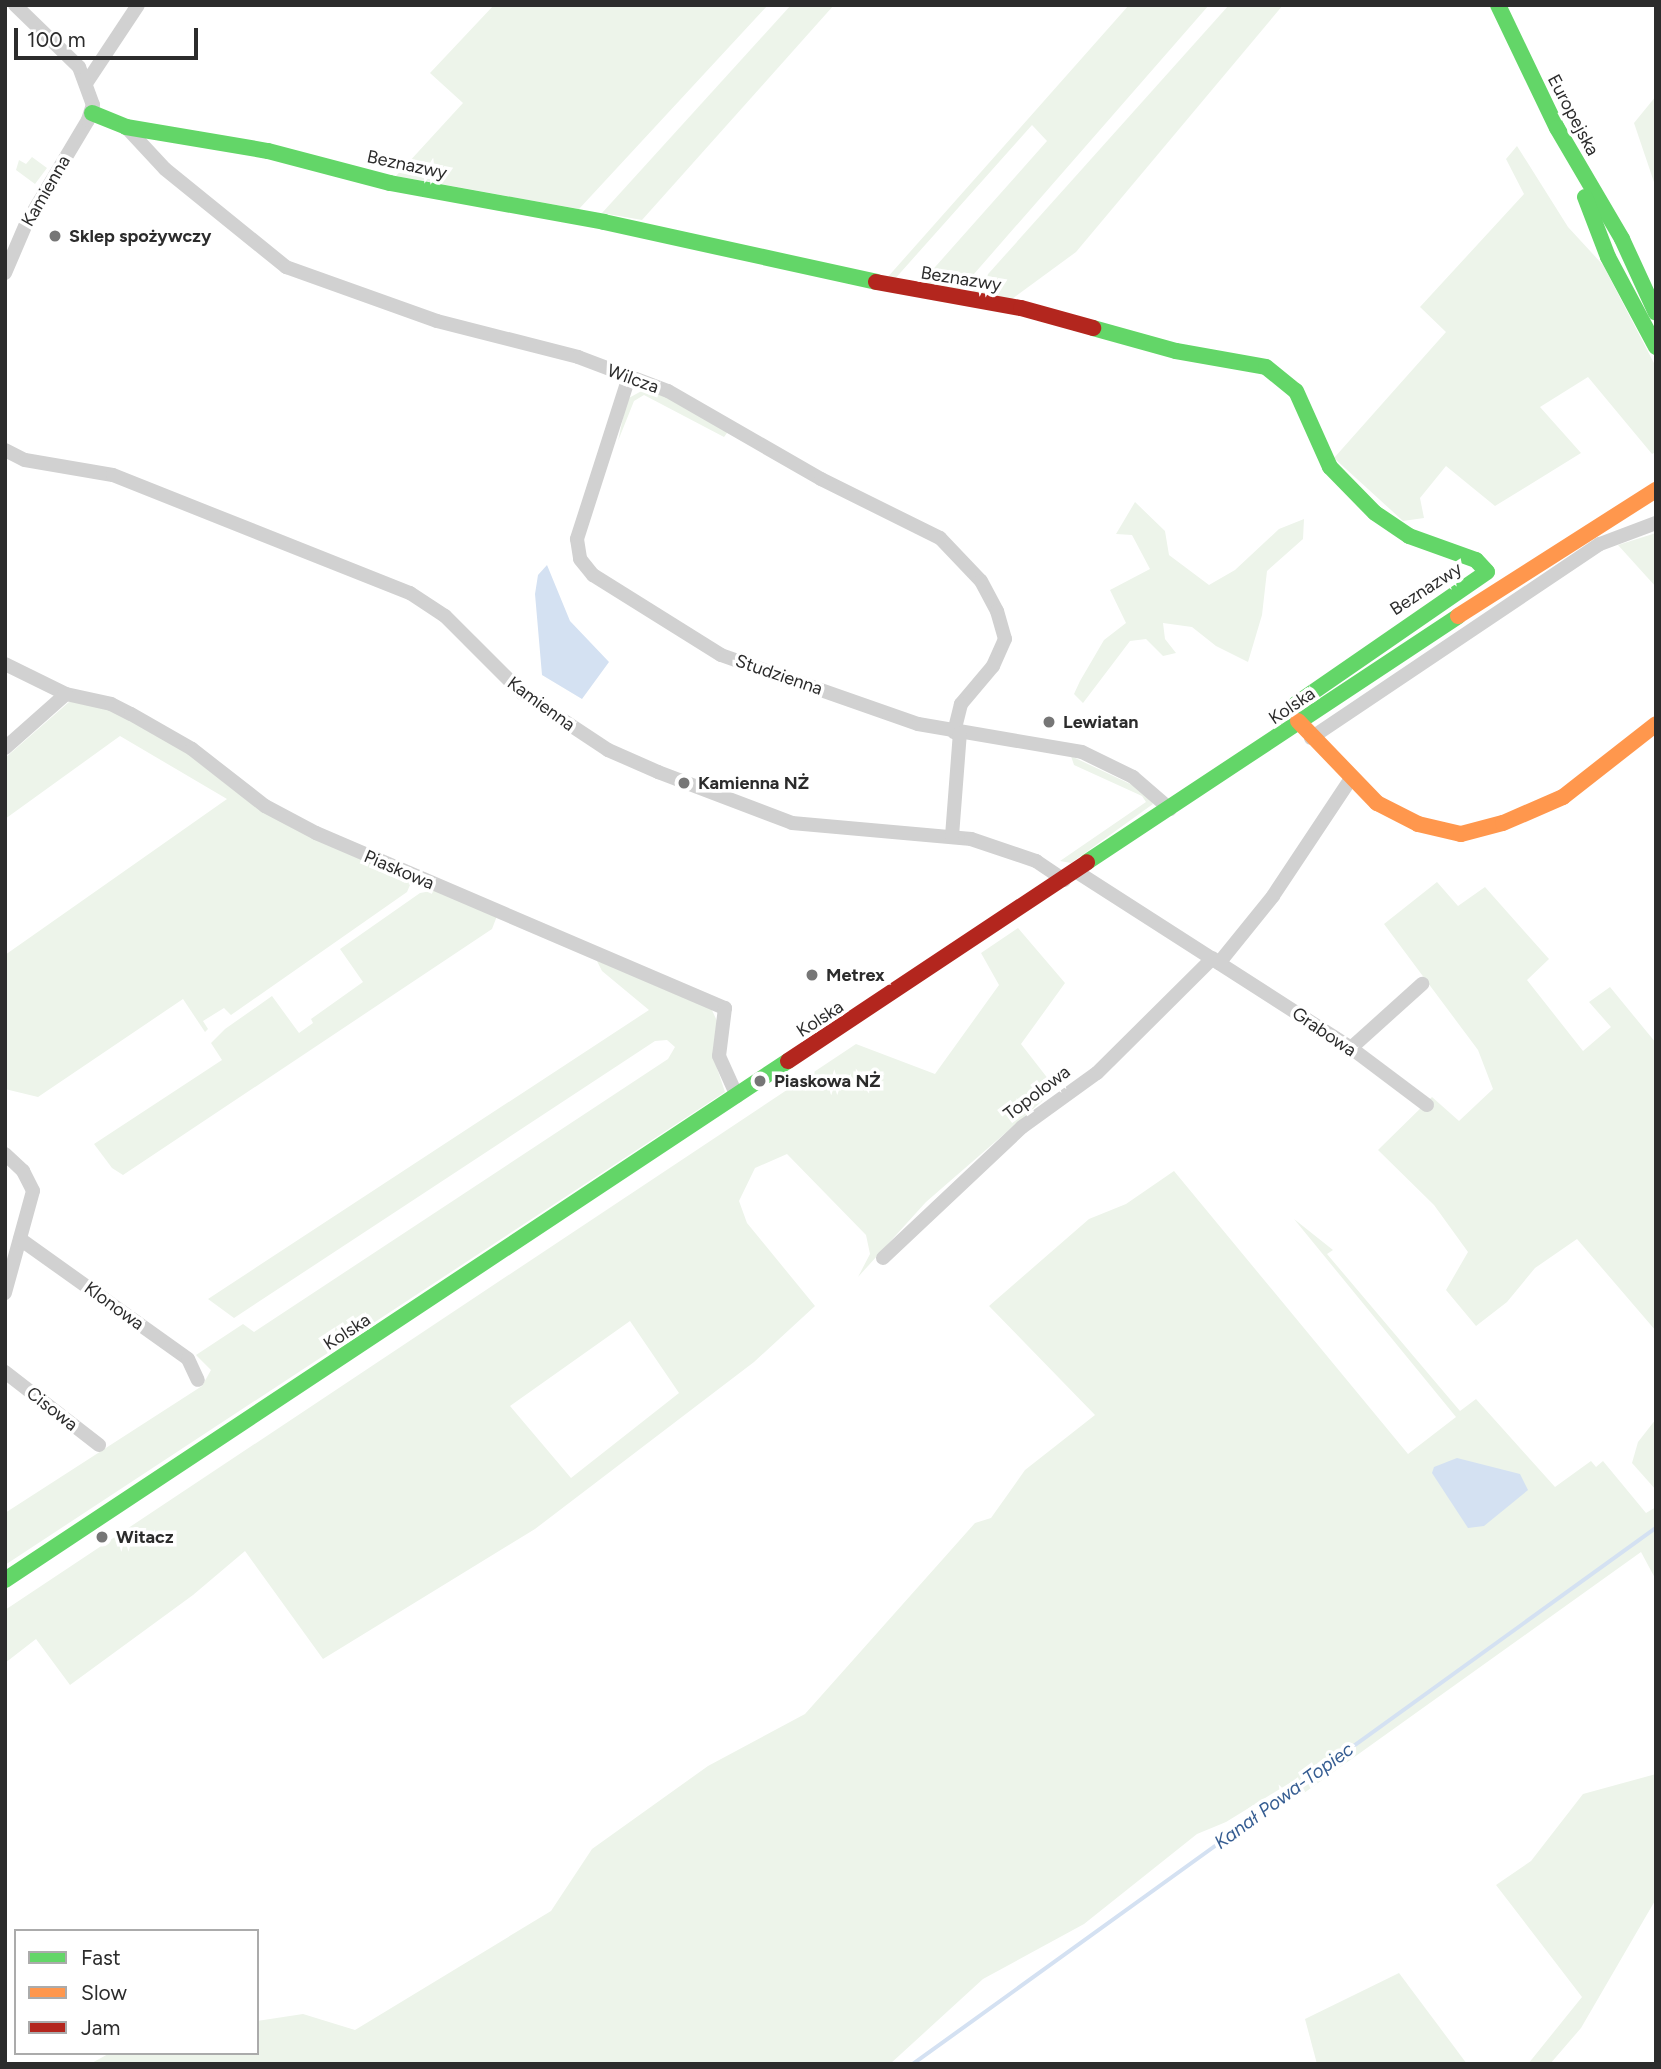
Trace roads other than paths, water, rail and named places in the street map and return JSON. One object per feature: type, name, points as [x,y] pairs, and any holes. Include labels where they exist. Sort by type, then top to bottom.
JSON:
[{"type":"main road","name":"Europejska","points":[[1498,5],[1568,148],[1622,239],[1656,313]]},
{"type":"main road","name":"Beznazwy","points":[[92,113],[126,127],[268,151],[390,183],[604,222],[906,289],[1021,308],[1175,351],[1250,363],[1277,373],[1300,397],[1330,467],[1365,504],[1395,528],[1476,559],[1487,572],[1296,704],[1292,713],[1300,724]]},
{"type":"main road","points":[[1568,148],[1608,257],[1656,347]]},
{"type":"main road","name":"Europejska","points":[[1622,239],[1656,278]]},
{"type":"main road","points":[[1618,514],[1656,477]]},
{"type":"main road","name":"Kolska","points":[[5,1580],[1656,490]]},
{"type":"main road","points":[[1300,724],[1350,780],[1377,803],[1418,824],[1461,834],[1503,823],[1563,797],[1656,724]]},
{"type":"street","points":[[15,5],[72,60],[87,82],[92,113]]},
{"type":"street","points":[[87,82],[138,5]]},
{"type":"street","name":"Kamienna","points":[[5,273],[36,204],[92,113]]},
{"type":"street","name":"Wilcza","points":[[126,127],[155,160],[286,267],[437,321],[578,357],[628,380],[668,391],[701,407],[821,479],[926,528],[951,548],[990,597],[1005,639],[993,666],[961,704],[952,836]]},
{"type":"street","name":"Studzienna","points":[[628,380],[611,443],[577,539],[585,567],[721,655],[918,724],[1082,752],[1133,777],[1170,809]]},
{"type":"street","name":"Kamienna","points":[[5,450],[25,460],[113,475],[410,593],[445,616],[522,693],[608,750],[658,772],[792,823],[952,836],[1036,861],[1071,876]]},
{"type":"street","points":[[1311,738],[1600,544],[1656,523]]},
{"type":"street","name":"Piaskowa","points":[[5,664],[66,694],[111,704],[131,714],[192,749],[265,806],[316,833],[725,1008],[719,1056],[737,1096]]},
{"type":"street","points":[[5,748],[66,694]]},
{"type":"street","name":"Topolowa","points":[[883,1258],[1022,1126],[1097,1073],[1216,960],[1273,896],[1350,780]]},
{"type":"street","points":[[1071,876],[1216,960]]},
{"type":"street","name":"Grabowa","points":[[1216,960],[1351,1048],[1427,1105]]},
{"type":"street","points":[[1351,1048],[1422,984]]},
{"type":"street","points":[[5,1154],[23,1171],[33,1191],[5,1293]]},
{"type":"street","name":"Klonowa","points":[[20,1239],[188,1359],[198,1380]]},
{"type":"street","name":"Cisowa","points":[[5,1373],[99,1445]]},
{"type":"water","points":[[547,565],[570,621],[609,662],[582,699],[542,675],[535,594],[538,575]]},
{"type":"water","points":[[1457,1458],[1520,1474],[1528,1490],[1484,1526],[1468,1528],[1432,1473],[1434,1467]]},
{"type":"waterway","name":"Kanał Powa-Topiec","points":[[913,2064],[1656,1528]]},
{"type":"place","name":"Sklep spożywczy","points":[[55,236]]},
{"type":"place","name":"Lewiatan","points":[[1049,722]]},
{"type":"place","name":"Kamienna NŻ","points":[[684,783]]},
{"type":"place","name":"Metrex","points":[[812,975]]},
{"type":"place","name":"Piaskowa NŻ","points":[[760,1081]]},
{"type":"place","name":"Witacz","points":[[102,1537]]}]
